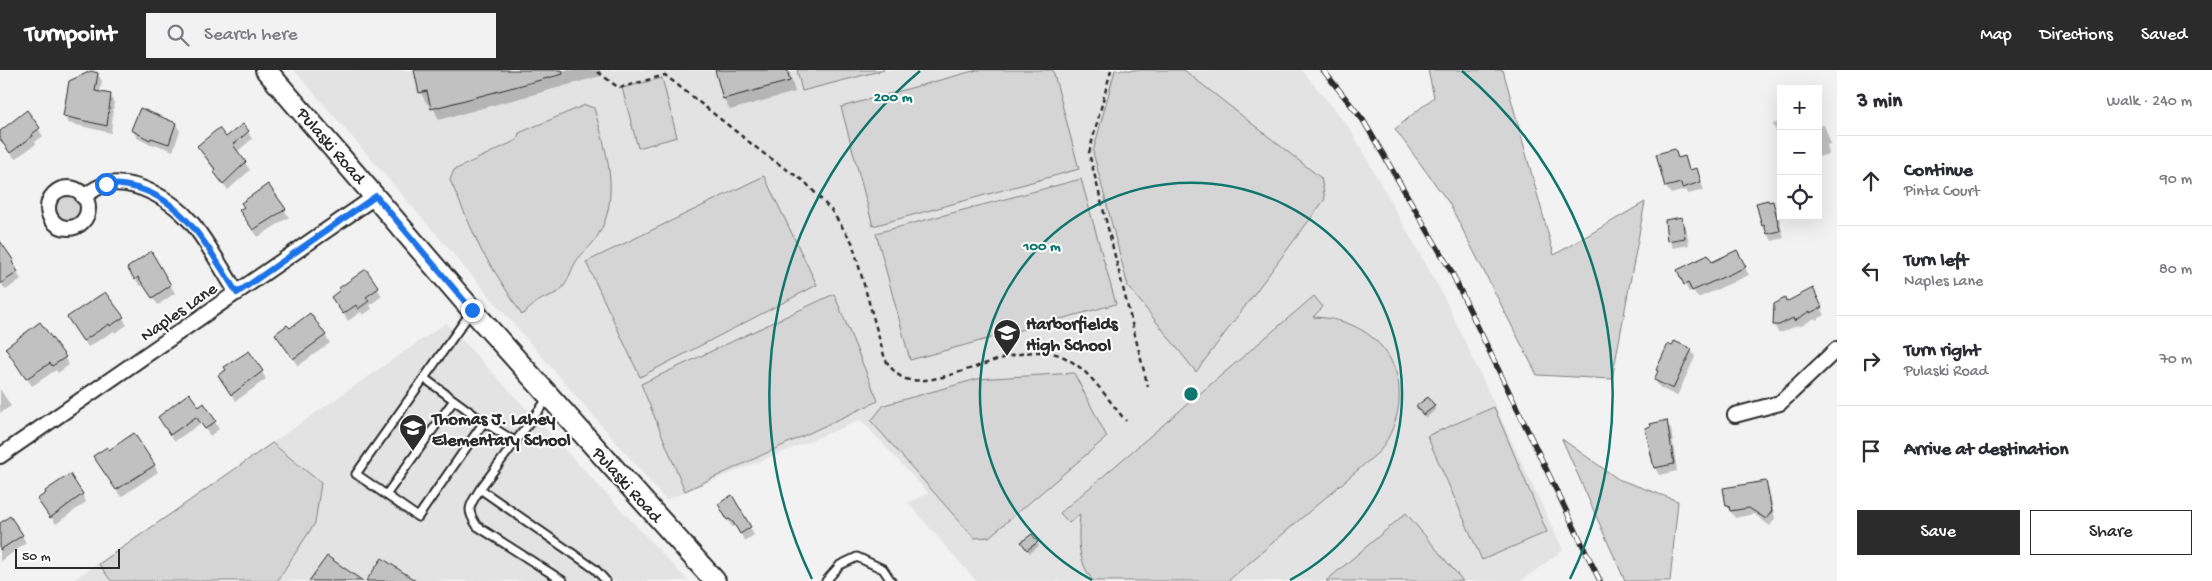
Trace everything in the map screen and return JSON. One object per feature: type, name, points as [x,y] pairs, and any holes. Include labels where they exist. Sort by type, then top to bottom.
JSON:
[{"type":"main road","name":"Pulaski Road","points":[[266,70],[472,310],[550,396],[706,575]]},
{"type":"street","points":[[83,197],[98,187],[115,184],[135,185],[163,199],[190,222],[237,293]]},
{"type":"street","name":"Naples Lane","points":[[0,456],[376,196]]},
{"type":"street","points":[[1735,415],[1780,404],[1837,349]]},
{"type":"lane","points":[[472,310],[356,474],[418,517],[484,422]]},
{"type":"lane","points":[[424,378],[484,422],[516,442]]},
{"type":"lane","points":[[550,396],[480,489],[469,507],[469,514],[477,526],[564,581]]},
{"type":"lane","points":[[386,495],[454,400]]},
{"type":"lane","points":[[480,489],[595,569],[606,581]]},
{"type":"lane","points":[[826,581],[840,565],[857,557],[883,569],[891,581]]},
{"type":"path","points":[[1111,70],[1089,153],[1148,387]]},
{"type":"path","points":[[598,72],[619,88],[665,75],[763,153],[805,182],[831,210],[852,242],[885,359],[890,369],[909,380],[939,377],[1008,357],[1036,352],[1058,355],[1086,371],[1126,421]]},
{"type":"shaded area","name":"Harborfields High School","points":[[294,70],[1302,70],[1350,129],[1443,295],[1563,550],[1521,581],[976,581],[908,503],[928,493],[861,420],[666,500]]},
{"type":"shaded area","points":[[797,70],[884,70],[802,91]]},
{"type":"shaded area","points":[[977,70],[1053,70],[1079,169],[873,226],[841,107]]},
{"type":"shaded area","points":[[1115,70],[1184,70],[1321,178],[1325,199],[1196,372],[1128,286],[1093,152]]},
{"type":"shaded area","points":[[1428,70],[1503,70],[1554,255],[1645,202],[1612,379],[1537,375],[1449,203],[1395,129],[1434,97]]},
{"type":"shaded area","points":[[662,78],[677,137],[638,148],[622,88]]},
{"type":"shaded area","points":[[585,105],[594,108],[607,157],[610,190],[605,222],[595,240],[577,260],[562,289],[537,302],[522,315],[481,250],[450,180],[454,170],[517,140],[519,133]]},
{"type":"shaded area","points":[[764,176],[817,285],[640,377],[586,262]]},
{"type":"shaded area","points":[[1081,179],[1116,304],[910,360],[876,233]]},
{"type":"shaded area","points":[[67,192],[73,193],[78,197],[82,202],[82,214],[78,219],[73,223],[67,224],[61,223],[56,219],[52,214],[51,208],[52,202],[56,197],[61,193]]},
{"type":"shaded area","points":[[834,294],[878,401],[685,491],[641,384]]},
{"type":"shaded area","points":[[1314,296],[1323,307],[1313,317],[1340,321],[1362,330],[1379,344],[1392,361],[1398,382],[1399,404],[1393,428],[1380,451],[1228,581],[1093,581],[1081,557],[1079,541],[1080,514],[1069,523],[1060,513]]},
{"type":"shaded area","name":"Thomas J. Lahey Elementary School","points":[[446,323],[688,581],[72,581]]},
{"type":"shaded area","points":[[1074,373],[1107,437],[989,537],[974,538],[871,421],[884,405],[977,379]]},
{"type":"shaded area","points":[[1494,407],[1547,532],[1482,560],[1427,436]]},
{"type":"shaded area","points":[[1562,439],[1618,479],[1678,501],[1670,581],[1625,581]]},
{"type":"shaded area","points":[[272,443],[321,483],[315,523],[277,581],[111,581],[99,564]]},
{"type":"shaded area","points":[[1406,513],[1463,581],[1326,581]]},
{"type":"building","points":[[414,70],[562,70],[563,74],[431,109],[427,91],[419,93]]},
{"type":"building","points":[[715,70],[787,70],[790,81],[723,99]]},
{"type":"building","points":[[91,71],[98,73],[95,91],[111,94],[107,126],[63,116],[69,81]]},
{"type":"building","points":[[140,108],[176,123],[169,144],[151,138],[150,140],[131,130]]},
{"type":"building","points":[[27,110],[40,128],[32,134],[33,136],[10,153],[0,139],[0,131]]},
{"type":"building","points":[[243,124],[249,131],[233,145],[246,162],[223,184],[213,171],[215,169],[197,146],[219,128],[226,137]]},
{"type":"building","points":[[1675,149],[1678,158],[1685,156],[1689,170],[1697,168],[1701,182],[1682,188],[1681,183],[1665,187],[1656,154]]},
{"type":"building","points":[[268,184],[286,209],[253,230],[239,210],[244,207],[241,203]]},
{"type":"building","points":[[1768,200],[1769,202],[1773,201],[1780,231],[1767,234],[1764,225],[1762,226],[1756,203]]},
{"type":"building","points":[[1682,217],[1685,238],[1667,241],[1665,220]]},
{"type":"building","points":[[0,241],[14,261],[12,262],[18,272],[0,284]]},
{"type":"building","points":[[1737,250],[1746,267],[1692,291],[1688,283],[1684,285],[1677,270],[1708,255],[1712,262]]},
{"type":"building","points":[[151,251],[171,285],[152,298],[138,277],[135,280],[127,268]]},
{"type":"building","points":[[366,269],[379,288],[366,297],[369,301],[358,309],[356,305],[343,314],[331,297],[340,290],[339,288]]},
{"type":"building","points":[[1813,288],[1822,307],[1810,313],[1810,311],[1794,321],[1793,318],[1779,325],[1773,325],[1774,304],[1785,298],[1786,302]]},
{"type":"building","points":[[105,292],[124,317],[110,326],[109,324],[83,341],[67,317]]},
{"type":"building","points":[[310,313],[326,335],[293,359],[275,334],[287,325],[290,328]]},
{"type":"building","points":[[40,322],[66,357],[52,366],[50,363],[26,379],[5,348]]},
{"type":"building","points":[[1674,341],[1692,349],[1673,389],[1654,380],[1658,371],[1656,370],[1668,344],[1672,346]]},
{"type":"building","points":[[249,351],[263,371],[231,395],[218,375],[226,370],[224,367]]},
{"type":"building","points":[[189,393],[199,407],[204,403],[216,421],[205,429],[196,417],[170,435],[158,417]]},
{"type":"building","points":[[1428,397],[1435,406],[1423,415],[1416,406]]},
{"type":"building","points":[[1667,420],[1674,464],[1654,468],[1645,428],[1651,426],[1650,424]]},
{"type":"building","points":[[134,433],[155,465],[116,490],[93,456],[107,447],[109,450]]},
{"type":"building","points":[[70,474],[83,494],[50,518],[37,499],[46,493],[45,491]]},
{"type":"building","points":[[1766,481],[1772,511],[1766,519],[1749,508],[1730,511],[1729,506],[1726,506],[1723,488]]},
{"type":"building","points":[[732,495],[751,527],[740,534],[733,522],[729,519],[727,520],[718,504]]},
{"type":"building","points":[[10,516],[23,535],[0,550],[0,523]]},
{"type":"building","points":[[1032,534],[1038,542],[1027,550],[1021,542]]},
{"type":"building","points":[[327,556],[363,581],[309,581]]},
{"type":"building","points":[[382,558],[416,581],[366,581]]},
{"type":"railway","points":[[1323,70],[1363,120],[1450,269],[1600,581]]},
{"type":"place","name":"Harborfields High School","points":[[1007,357]]},
{"type":"place","name":"Thomas J. Lahey Elementary School","points":[[413,452]]},
{"type":"route","points":[[106,184],[135,185],[163,199],[190,222],[237,293],[376,196],[472,310]]}]
